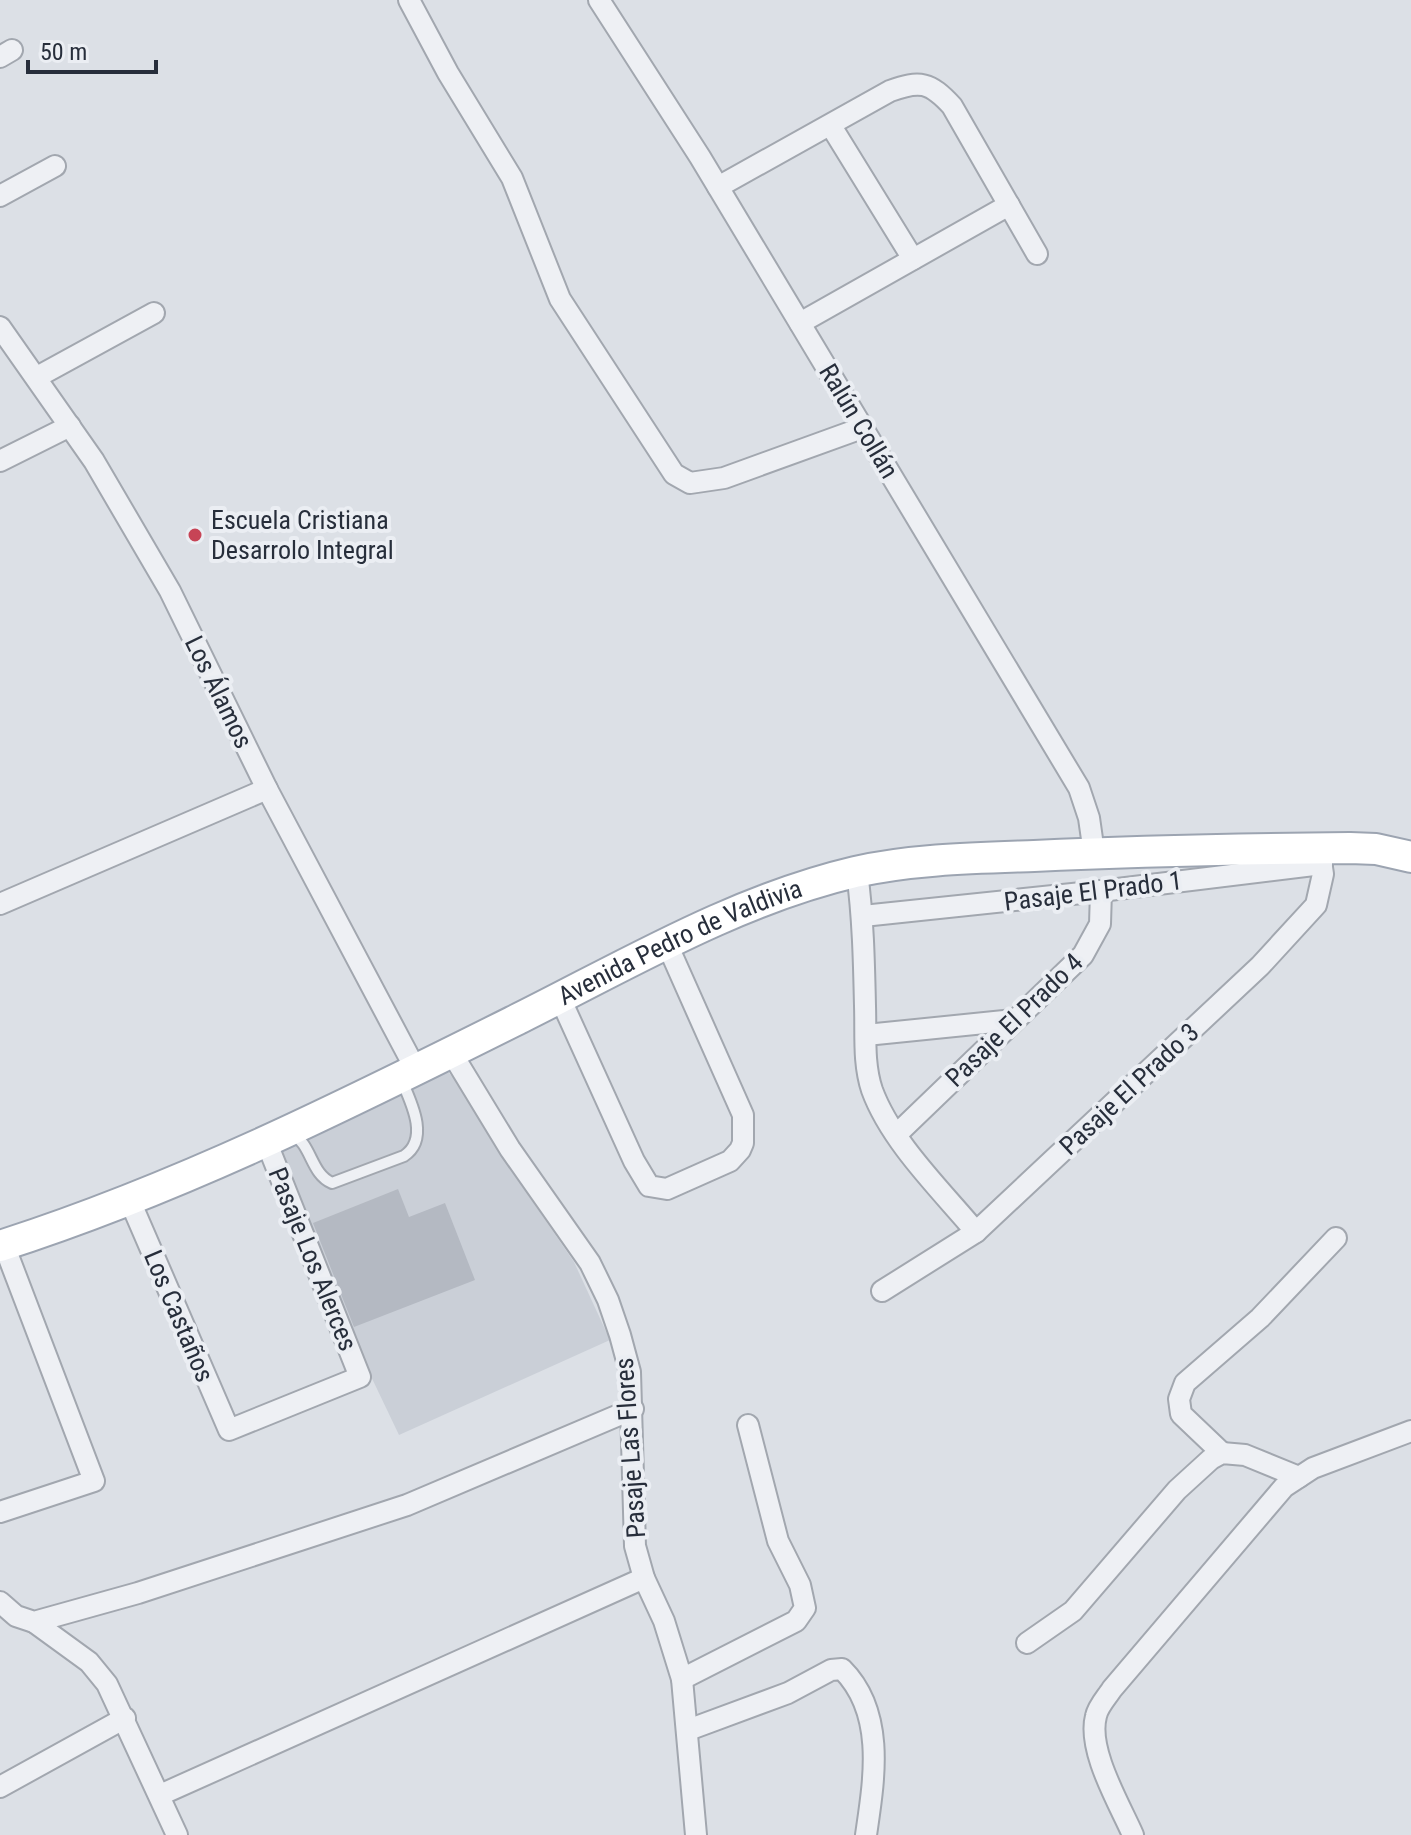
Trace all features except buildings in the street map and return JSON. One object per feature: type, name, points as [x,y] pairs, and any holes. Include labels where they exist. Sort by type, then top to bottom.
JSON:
[{"type":"main road","name":"Avenida Pedro de Valdivia","points":[[2,1246],[130,1201],[277,1136],[667,944],[755,904],[857,872],[954,859],[1094,853],[1320,856],[1376,849],[1411,857]]},
{"type":"street","points":[[409,0],[448,73],[512,178],[560,299],[674,474],[690,483],[724,478],[862,428]]},
{"type":"street","name":"Ralún Collán","points":[[599,0],[718,187],[1079,788],[1089,818],[1094,853]]},
{"type":"street","points":[[718,187],[890,91],[912,83],[927,86],[938,91],[952,106],[1037,254]]},
{"type":"street","points":[[831,126],[913,259]]},
{"type":"street","points":[[0,196],[55,166]]},
{"type":"street","points":[[800,323],[1009,205]]},
{"type":"street","points":[[37,377],[154,313]]},
{"type":"street","name":"Los Álamos","points":[[0,327],[70,426],[170,591],[408,1074]]},
{"type":"street","points":[[0,461],[70,426]]},
{"type":"street","points":[[0,904],[267,789]]},
{"type":"street","name":"Pasaje El Prado 1","points":[[863,916],[1101,891],[1320,856]]},
{"type":"street","name":"Pasaje El Prado 3","points":[[882,1291],[966,1241],[1260,966],[1310,914],[1320,896],[1320,856]]},
{"type":"street","points":[[857,872],[863,916],[865,1053],[872,1088],[886,1120],[976,1232]]},
{"type":"street","name":"Pasaje El Prado 4","points":[[897,1134],[1090,945],[1100,924],[1101,891]]},
{"type":"street","points":[[560,998],[642,1177],[649,1186],[667,1189],[730,1161],[743,1143],[743,1115],[667,944]]},
{"type":"street","points":[[866,1035],[1014,1020]]},
{"type":"street","name":"Pasaje Las Flores","points":[[451,1052],[510,1149],[590,1263],[620,1335],[630,1372],[633,1409],[633,1529],[644,1578],[664,1621],[682,1679],[696,1835]]},
{"type":"street","name":"Pasaje Los Alerces","points":[[229,1430],[360,1377],[277,1136]]},
{"type":"street","name":"Los Castaños","points":[[130,1201],[229,1430]]},
{"type":"street","points":[[1299,1477],[1245,1455],[1222,1453],[1181,1414],[1179,1399],[1185,1383],[1260,1318],[1336,1238]]},
{"type":"street","points":[[0,1512],[94,1481],[2,1246]]},
{"type":"street","points":[[34,1622],[138,1593],[407,1505],[633,1409]]},
{"type":"street","points":[[682,1679],[796,1621],[805,1608],[800,1585],[778,1541],[748,1425]]},
{"type":"street","points":[[1133,1835],[1099,1755],[1093,1733],[1096,1712],[1112,1689],[1284,1487],[1313,1468],[1411,1431]]},
{"type":"street","points":[[1027,1643],[1073,1611],[1177,1490],[1222,1453]]},
{"type":"street","points":[[160,1795],[644,1578]]},
{"type":"street","points":[[0,1602],[16,1616],[34,1622],[100,1673],[125,1718],[177,1835]]},
{"type":"street","points":[[688,1730],[788,1693],[831,1670],[842,1669],[853,1680],[861,1696],[876,1750],[866,1835]]},
{"type":"street","points":[[0,1787],[125,1718]]},
{"type":"lane","points":[[277,1136],[300,1138],[321,1176],[332,1183],[404,1156],[413,1149],[417,1140],[408,1074]]},
{"type":"shaded area","points":[[447,1071],[460,1085],[500,1154],[574,1262],[610,1340],[399,1435],[356,1345],[278,1150]]},
{"type":"place","name":"Escuela Cristiana Desarrolo Integral","points":[[195,535]]}]
